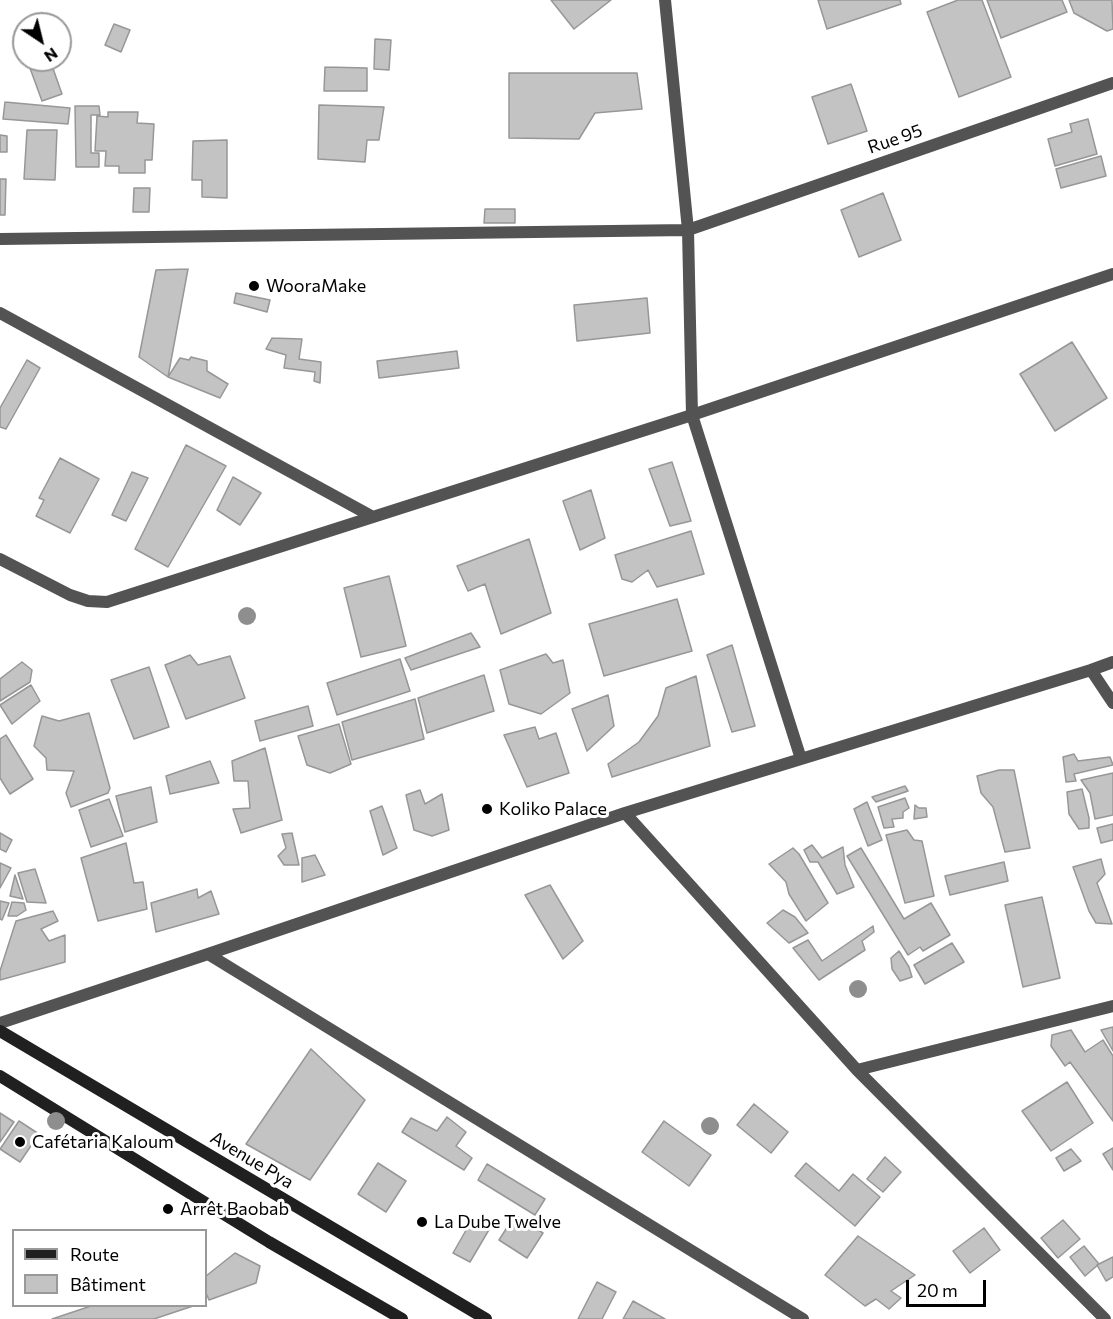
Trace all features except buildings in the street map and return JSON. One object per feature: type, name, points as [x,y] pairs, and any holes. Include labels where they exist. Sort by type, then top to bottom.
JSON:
[{"type":"main road","name":"Avenue Pya","points":[[0,1031],[486,1319]]},
{"type":"main road","points":[[0,1076],[269,1242],[402,1319]]},
{"type":"street","points":[[665,0],[688,230],[692,415],[801,759]]},
{"type":"street","name":"Rue 95","points":[[0,239],[688,230],[1113,83]]},
{"type":"street","points":[[0,559],[70,596],[88,601],[107,602],[692,415],[1113,274]]},
{"type":"street","points":[[0,313],[373,517]]},
{"type":"street","points":[[0,1023],[625,813],[1113,662]]},
{"type":"street","points":[[1091,670],[1113,703]]},
{"type":"street","points":[[625,813],[857,1070],[1105,1319],[1113,1315]]},
{"type":"street","points":[[208,954],[803,1319]]},
{"type":"street","points":[[857,1070],[1113,1006]]},
{"type":"place","name":"WooraMake","points":[[254,286]]},
{"type":"place","name":"Koliko Palace","points":[[487,809]]},
{"type":"place","name":"Cafétaria Kaloum","points":[[20,1142]]},
{"type":"place","name":"Arrêt Baobab","points":[[168,1209]]},
{"type":"place","name":"La Dube Twelve","points":[[422,1222]]}]
